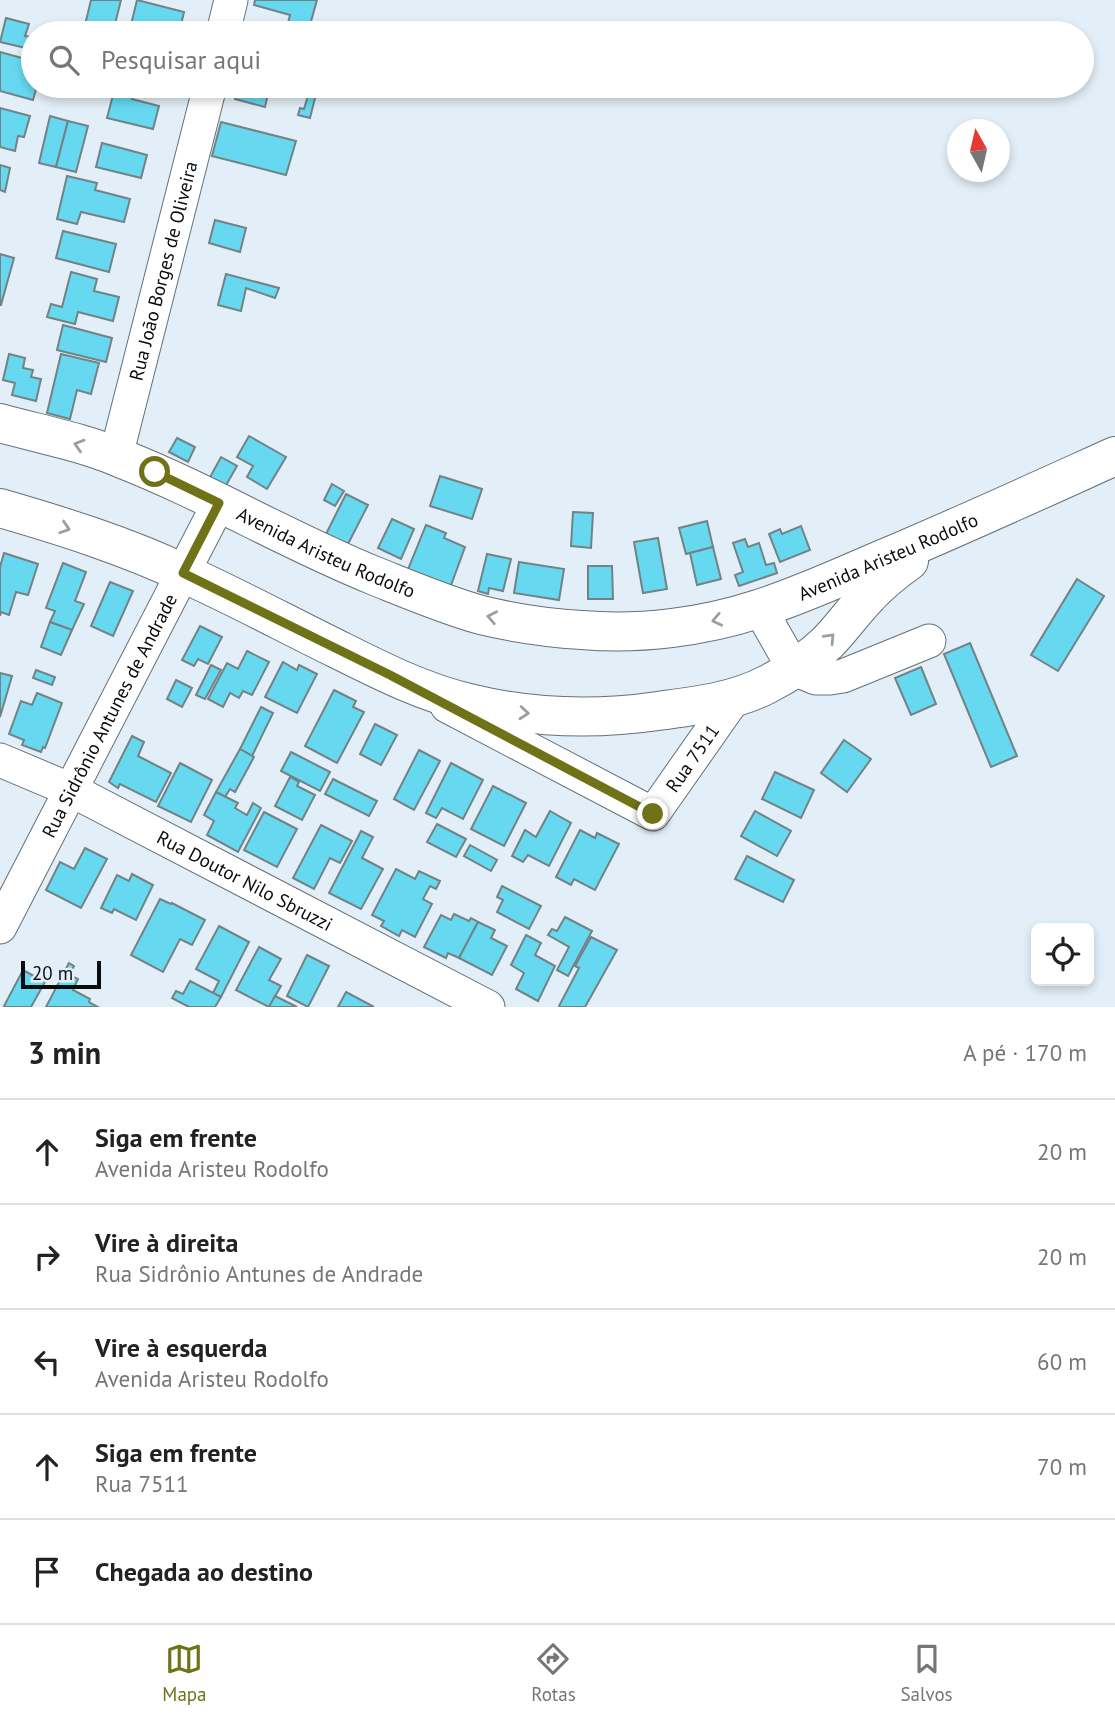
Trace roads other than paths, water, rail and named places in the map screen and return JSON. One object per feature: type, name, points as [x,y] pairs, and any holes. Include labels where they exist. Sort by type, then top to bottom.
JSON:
[{"type":"street","points":[[226,21],[231,0]]},
{"type":"street","name":"Rua João Borges de Oliveira","points":[[116,456],[207,98]]},
{"type":"street","name":"Avenida Aristeu Rodolfo","points":[[0,423],[116,456],[372,575],[437,601],[482,615],[583,631],[639,631],[689,625],[737,615],[816,587],[963,524]]},
{"type":"street","points":[[963,524],[1115,456]]},
{"type":"street","name":"Rua Sidrônio Antunes de Andrade","points":[[0,927],[219,503]]},
{"type":"street","name":"Avenida Aristeu Rodolfo","points":[[0,508],[97,538],[183,573],[390,675],[433,692],[468,703],[517,713],[578,717],[639,714],[691,707],[735,697],[766,686],[809,659],[887,578],[963,524]]},
{"type":"street","points":[[760,608],[794,669],[816,678],[844,676],[929,641]]},
{"type":"street","name":"Rua 7511","points":[[390,675],[653,814],[735,697]]},
{"type":"street","name":"Rua Doutor Nilo Sbruzzi","points":[[0,760],[71,790],[488,1007]]}]
